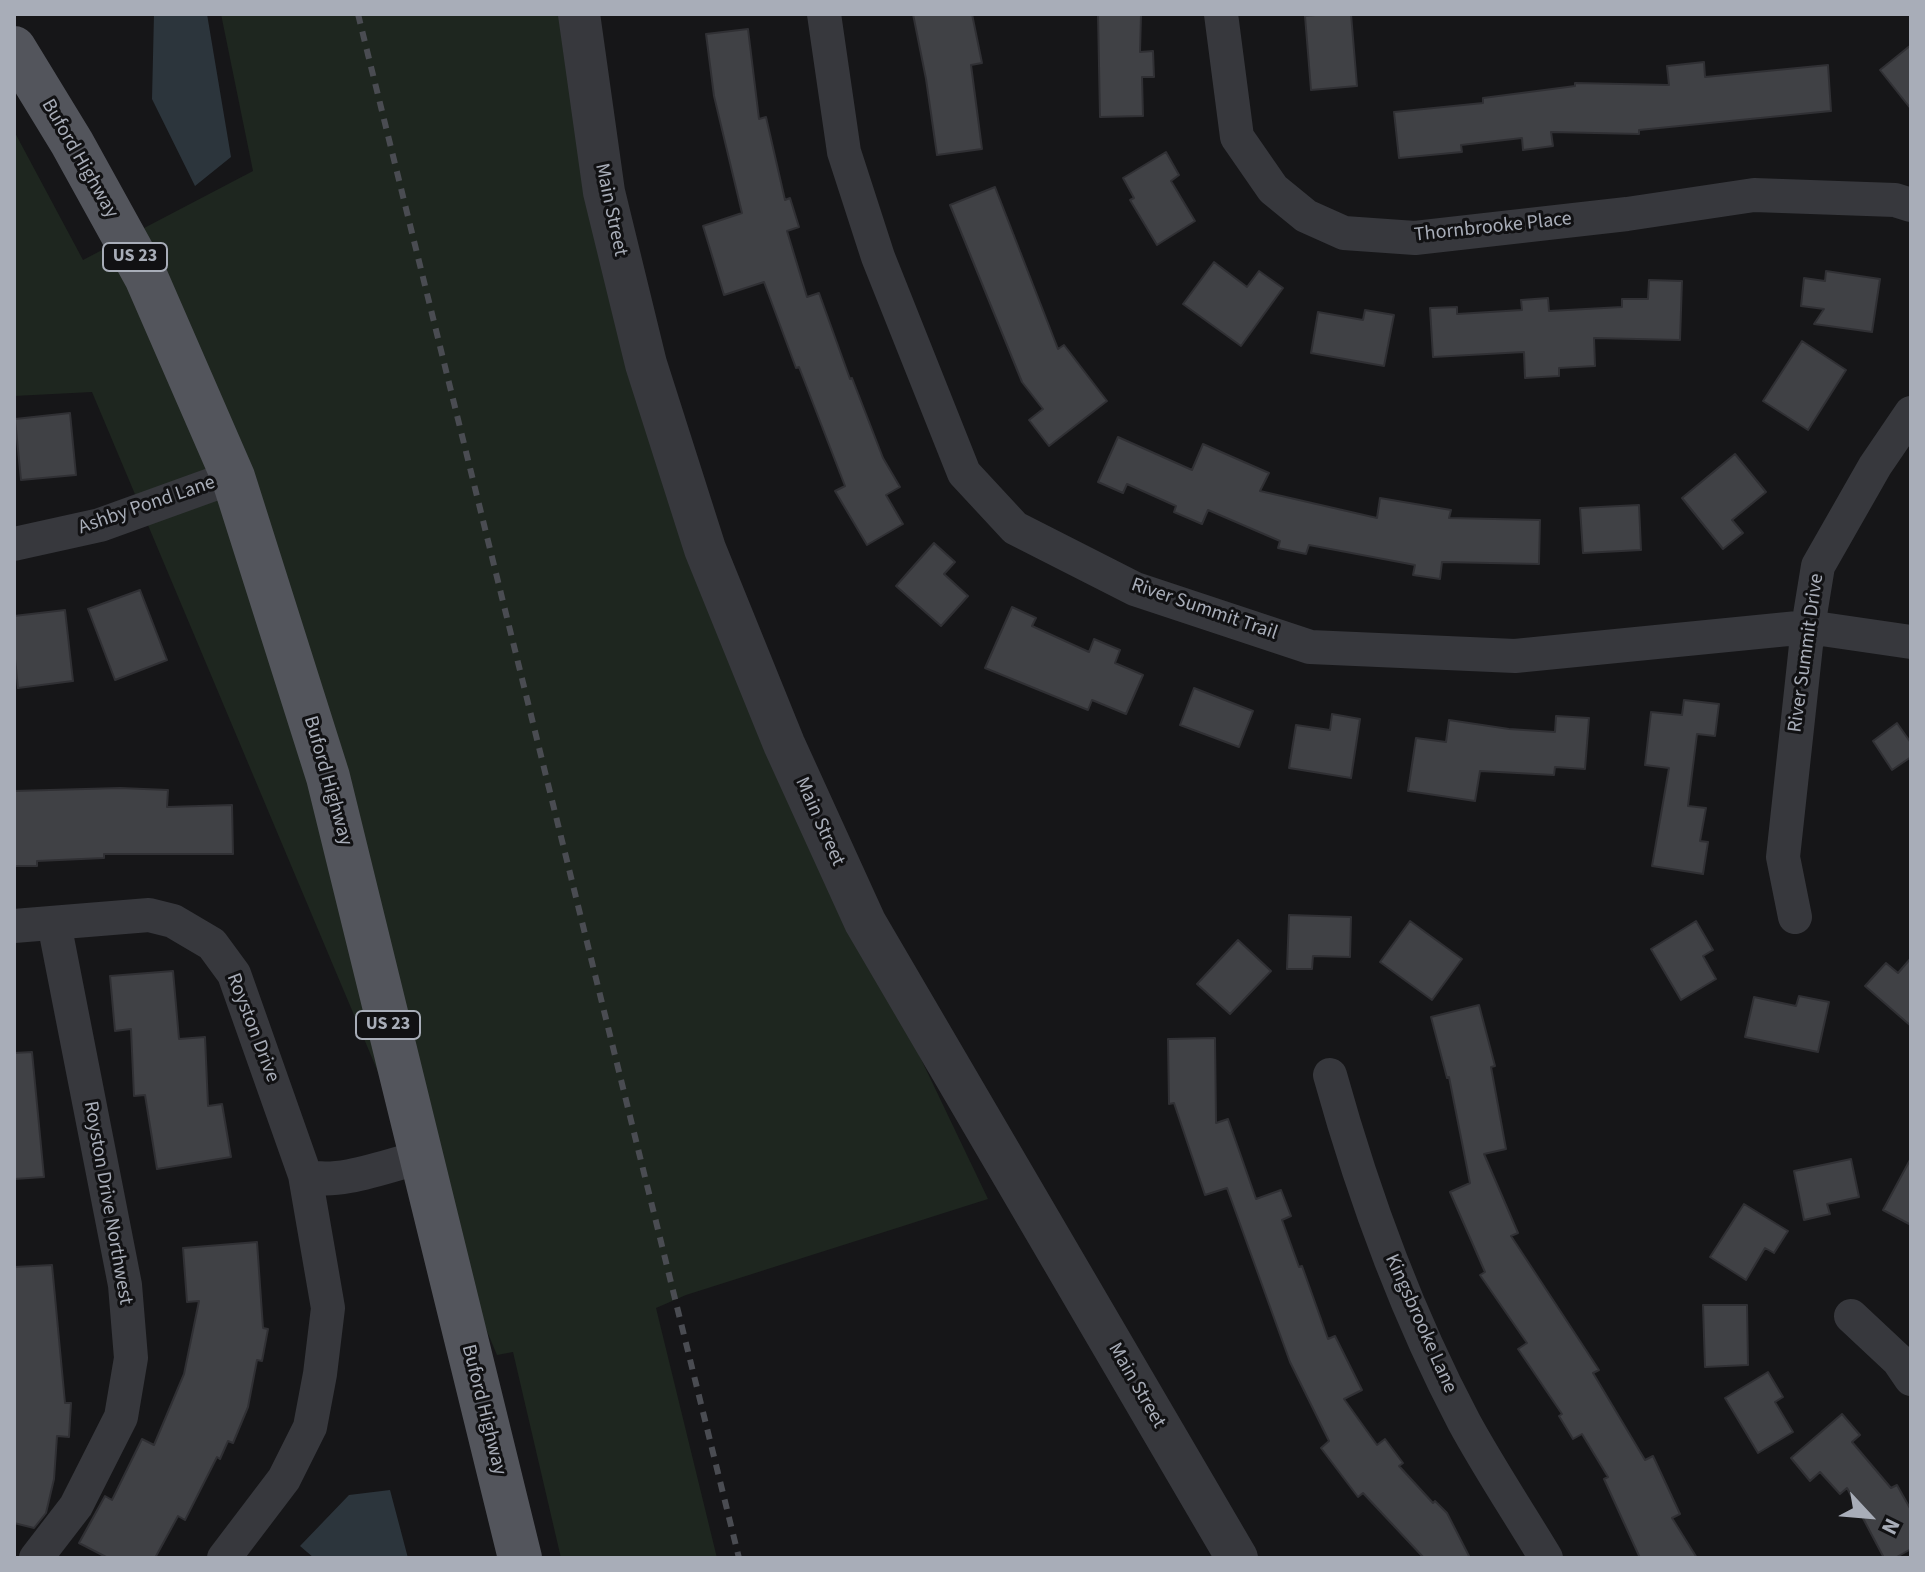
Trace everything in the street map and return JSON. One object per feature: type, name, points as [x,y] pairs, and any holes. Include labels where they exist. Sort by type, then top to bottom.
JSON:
[{"type":"main road","name":"Buford Highway","points":[[14,48],[72,143],[146,277],[233,477],[328,777],[520,1558]]},
{"type":"street","name":"Main Street","points":[[579,14],[604,192],[646,364],[705,549],[784,744],[865,922],[1237,1558]]},
{"type":"street","name":"River Summit Trail","points":[[824,14],[844,152],[878,257],[964,473],[1015,528],[1135,589],[1310,647],[1515,656],[1808,627],[1911,642]]},
{"type":"street","name":"Thornbrooke Place","points":[[1221,14],[1237,137],[1273,189],[1306,216],[1344,233],[1415,238],[1627,214],[1754,195],[1895,200],[1911,205]]},
{"type":"street","name":"River Summit Drive","points":[[1795,917],[1783,857],[1808,627],[1818,566],[1875,466],[1911,413]]},
{"type":"street","name":"Ashby Pond Lane","points":[[14,544],[100,525],[233,477]]},
{"type":"street","name":"Royston Drive","points":[[14,926],[149,915],[173,921],[212,944],[234,974],[305,1175],[328,1308],[310,1427],[284,1479],[224,1558]]},
{"type":"street","name":"Royston Drive Northwest","points":[[36,1558],[76,1506],[121,1417],[131,1358],[125,1285],[54,923]]},
{"type":"street","name":"Kingsbrooke Lane","points":[[1330,1075],[1355,1160],[1402,1290],[1464,1421],[1546,1558]]},
{"type":"street","points":[[305,1175],[331,1179],[421,1157]]},
{"type":"street","points":[[1851,1316],[1898,1360],[1911,1379]]},
{"type":"shaded area","points":[[154,14],[207,14],[231,157],[195,186],[152,99]]},
{"type":"shaded area","points":[[221,14],[571,14],[607,254],[842,894],[988,1199],[686,1295],[656,1308],[717,1558],[561,1558],[513,1352],[497,1355],[92,392],[14,396],[14,131],[83,260],[253,171]]},
{"type":"shaded area","points":[[390,1490],[408,1558],[314,1558],[300,1546],[349,1495]]},
{"type":"building","points":[[913,14],[972,14],[982,63],[971,65],[982,149],[937,155]]},
{"type":"building","points":[[1098,14],[1141,14],[1140,52],[1153,51],[1154,77],[1142,77],[1143,116],[1100,117]]},
{"type":"building","points":[[1351,14],[1357,86],[1311,90],[1305,16]]},
{"type":"building","points":[[748,29],[759,119],[766,117],[785,200],[790,198],[799,227],[787,231],[807,297],[819,293],[850,379],[883,458],[900,487],[886,495],[903,524],[867,545],[835,491],[845,486],[764,282],[724,295],[703,226],[742,213],[714,96],[706,34]]},
{"type":"building","points":[[1911,45],[1911,109],[1880,70]]},
{"type":"building","points":[[1704,62],[1705,77],[1828,65],[1831,111],[1639,130],[1639,134],[1551,132],[1553,146],[1523,150],[1522,138],[1461,145],[1462,152],[1399,158],[1394,112],[1483,103],[1483,98],[1575,86],[1575,83],[1669,85],[1667,66]]},
{"type":"building","points":[[1166,152],[1179,175],[1171,181],[1195,221],[1157,245],[1130,200],[1134,198],[1123,178]]},
{"type":"building","points":[[995,187],[1058,349],[1064,345],[1107,401],[1049,446],[1029,420],[1043,409],[1022,382],[950,205]]},
{"type":"building","points":[[1214,262],[1247,287],[1259,271],[1283,288],[1241,346],[1183,304]]},
{"type":"building","points":[[1826,271],[1880,279],[1872,332],[1814,324],[1824,309],[1801,306],[1804,278],[1825,281]]},
{"type":"building","points":[[1649,280],[1682,281],[1680,340],[1594,338],[1595,366],[1559,368],[1559,376],[1525,378],[1524,352],[1433,357],[1430,308],[1457,307],[1457,314],[1522,310],[1521,300],[1548,298],[1549,311],[1622,307],[1622,299],[1648,299]]},
{"type":"building","points":[[1365,310],[1394,315],[1384,366],[1311,353],[1318,312],[1363,320]]},
{"type":"building","points":[[1802,341],[1846,370],[1808,430],[1763,401]]},
{"type":"building","points":[[70,413],[76,475],[21,480],[15,419]]},
{"type":"building","points":[[1118,437],[1192,470],[1203,444],[1269,473],[1260,491],[1377,518],[1380,498],[1451,510],[1449,518],[1540,520],[1539,564],[1442,562],[1440,579],[1413,575],[1415,565],[1309,545],[1306,554],[1278,548],[1280,541],[1208,510],[1202,524],[1174,512],[1176,506],[1127,484],[1123,493],[1098,482]]},
{"type":"building","points":[[1735,454],[1766,492],[1732,520],[1743,533],[1723,549],[1682,498]]},
{"type":"building","points":[[1639,505],[1641,550],[1583,553],[1580,508]]},
{"type":"building","points":[[934,543],[955,562],[944,574],[968,596],[941,626],[896,586]]},
{"type":"building","points":[[140,590],[167,660],[115,680],[88,609]]},
{"type":"building","points":[[1012,607],[1036,618],[1032,626],[1089,652],[1094,639],[1120,650],[1115,663],[1143,675],[1126,714],[1092,700],[1088,710],[985,668]]},
{"type":"building","points":[[65,610],[73,681],[18,688],[14,616]]},
{"type":"building","points":[[1194,688],[1253,711],[1239,747],[1180,725]]},
{"type":"building","points":[[1684,700],[1719,704],[1715,736],[1697,734],[1688,806],[1706,808],[1700,841],[1708,842],[1703,874],[1652,866],[1669,768],[1645,765],[1651,712],[1682,715]]},
{"type":"building","points":[[1332,714],[1360,719],[1351,778],[1289,768],[1296,725],[1330,730]]},
{"type":"building","points":[[1556,716],[1589,718],[1585,769],[1555,767],[1554,775],[1480,771],[1475,801],[1408,791],[1416,738],[1446,742],[1449,720],[1555,732]]},
{"type":"building","points":[[1897,723],[1911,743],[1911,757],[1892,770],[1873,741]]},
{"type":"building","points":[[168,790],[167,807],[232,805],[233,854],[104,854],[104,858],[37,861],[37,866],[14,866],[14,791]]},
{"type":"building","points":[[1289,915],[1351,917],[1350,957],[1313,956],[1312,969],[1287,969]]},
{"type":"building","points":[[1410,921],[1462,959],[1432,1000],[1380,962]]},
{"type":"building","points":[[1696,921],[1713,950],[1703,956],[1716,979],[1681,1000],[1651,949]]},
{"type":"building","points":[[1238,940],[1271,971],[1230,1014],[1197,984]]},
{"type":"building","points":[[1911,958],[1911,1026],[1865,986],[1886,963],[1898,973]]},
{"type":"building","points":[[173,971],[179,1039],[205,1037],[208,1106],[222,1104],[231,1157],[157,1169],[145,1095],[134,1096],[131,1029],[115,1031],[110,976]]},
{"type":"building","points":[[1799,996],[1829,1002],[1818,1052],[1745,1037],[1754,997],[1796,1006]]},
{"type":"building","points":[[1479,1005],[1495,1066],[1491,1067],[1506,1149],[1484,1154],[1518,1233],[1511,1236],[1599,1370],[1593,1373],[1645,1460],[1653,1456],[1680,1514],[1672,1518],[1697,1558],[1640,1558],[1604,1479],[1608,1477],[1582,1434],[1573,1439],[1559,1416],[1562,1414],[1518,1349],[1527,1343],[1480,1275],[1485,1272],[1450,1192],[1470,1183],[1449,1077],[1431,1017]]},
{"type":"building","points":[[1215,1038],[1216,1123],[1228,1119],[1256,1199],[1281,1190],[1291,1216],[1282,1220],[1328,1339],[1335,1336],[1362,1390],[1344,1399],[1377,1445],[1385,1439],[1403,1463],[1399,1466],[1433,1503],[1435,1501],[1447,1513],[1470,1558],[1424,1558],[1363,1493],[1358,1497],[1321,1448],[1329,1441],[1290,1362],[1227,1188],[1205,1195],[1174,1103],[1169,1104],[1168,1039]]},
{"type":"building","points":[[32,1052],[44,1177],[14,1179],[14,1053]]},
{"type":"building","points":[[1911,1158],[1911,1225],[1883,1210]]},
{"type":"building","points":[[1851,1159],[1859,1197],[1827,1204],[1830,1214],[1804,1220],[1794,1171]]},
{"type":"building","points":[[1744,1204],[1788,1231],[1774,1253],[1765,1248],[1746,1280],[1710,1257]]},
{"type":"building","points":[[257,1242],[263,1328],[268,1329],[262,1361],[257,1360],[248,1407],[233,1443],[228,1441],[220,1459],[217,1457],[185,1520],[178,1516],[155,1558],[108,1558],[79,1543],[105,1496],[112,1500],[142,1439],[154,1445],[184,1374],[199,1301],[187,1302],[183,1248]]},
{"type":"building","points":[[52,1265],[65,1403],[71,1403],[69,1437],[57,1436],[54,1479],[46,1513],[34,1528],[14,1523],[14,1267]]},
{"type":"building","points":[[1703,1305],[1747,1305],[1748,1365],[1705,1367]]},
{"type":"building","points":[[1768,1372],[1783,1397],[1775,1402],[1793,1432],[1758,1453],[1725,1398]]},
{"type":"building","points":[[1842,1414],[1860,1435],[1852,1442],[1891,1488],[1897,1485],[1911,1510],[1911,1549],[1895,1558],[1884,1558],[1847,1488],[1840,1494],[1820,1472],[1810,1481],[1791,1458]]},
{"type":"railway","points":[[358,14],[739,1558]]}]
